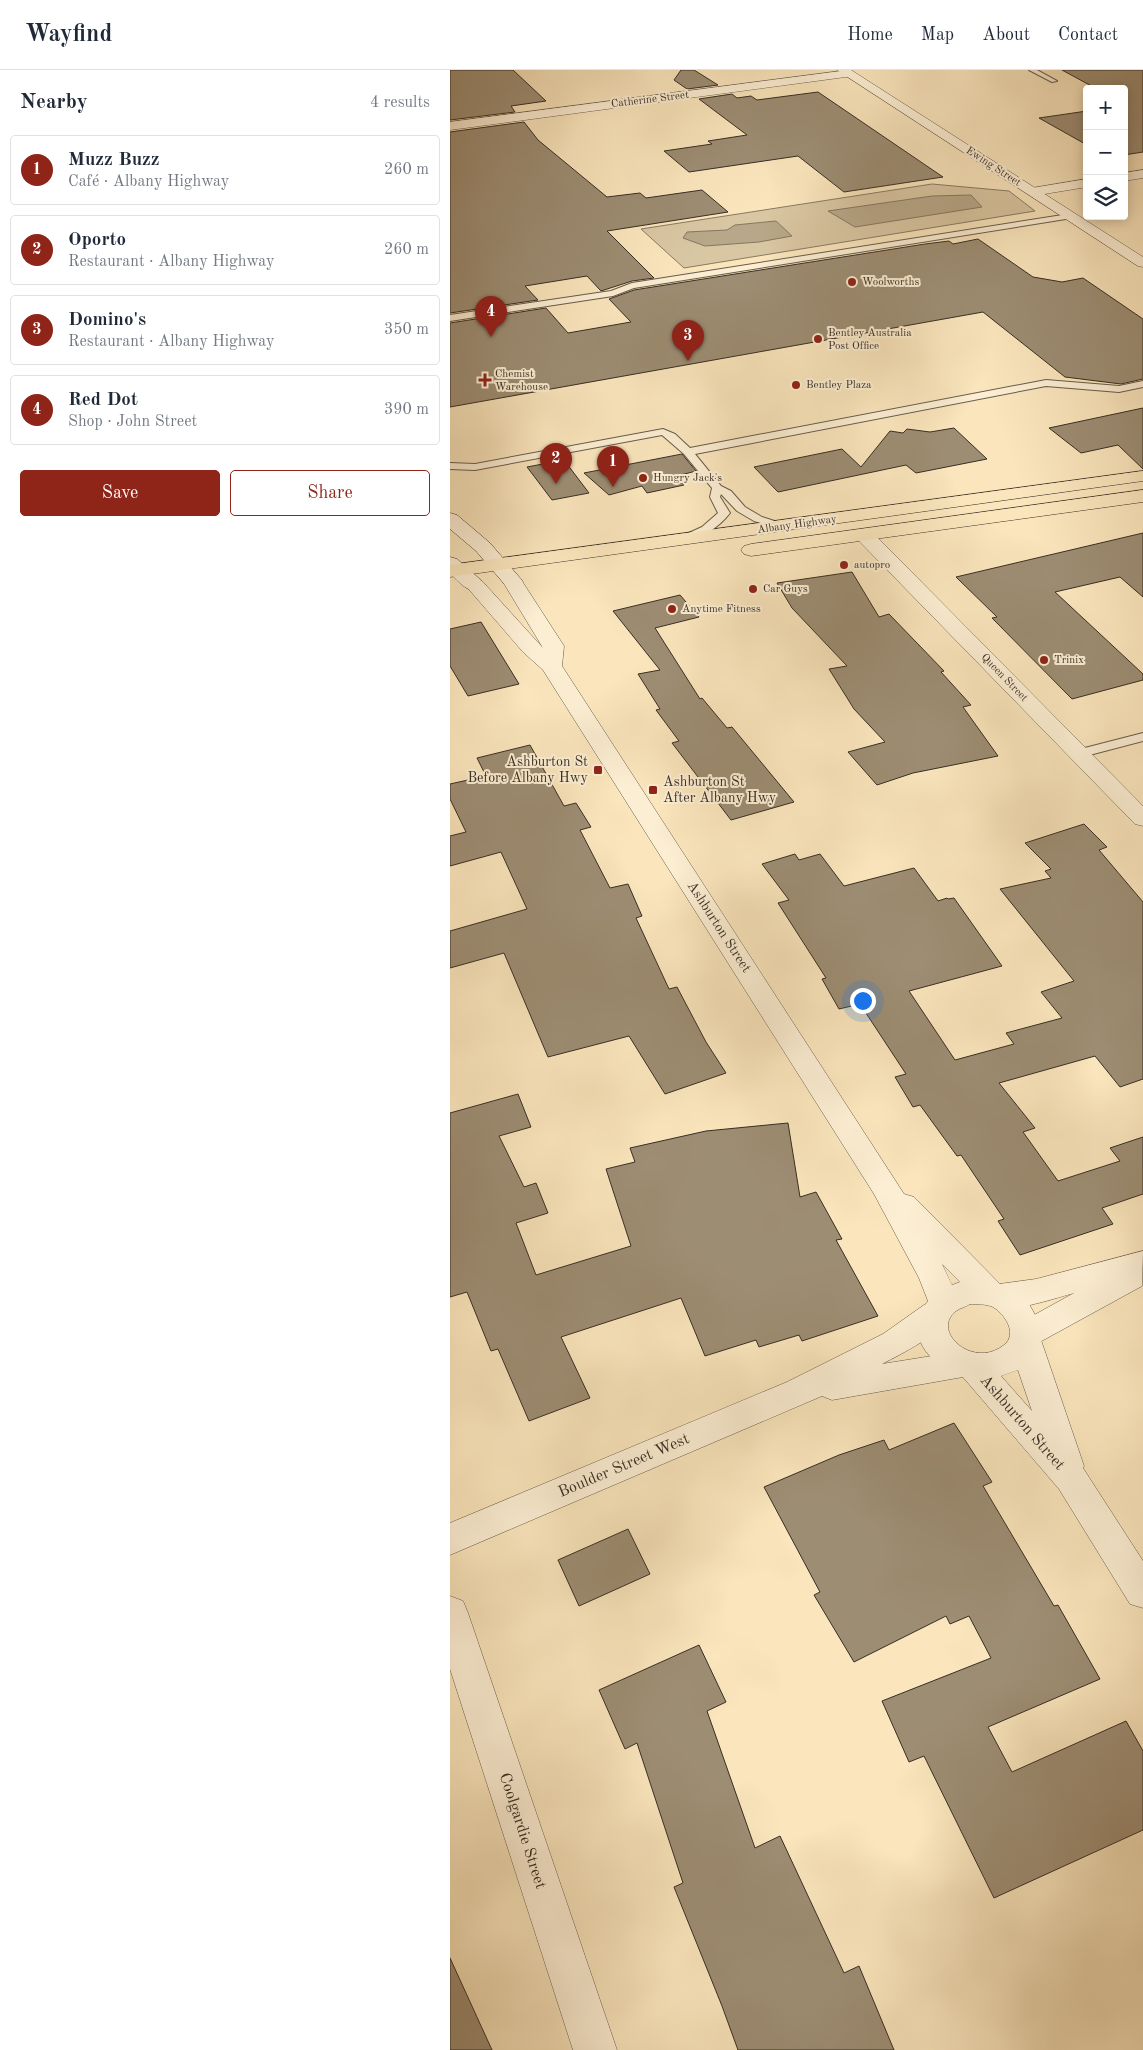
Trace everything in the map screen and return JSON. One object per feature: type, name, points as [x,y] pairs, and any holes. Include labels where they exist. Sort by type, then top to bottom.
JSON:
[{"type":"highway","name":"Albany Highway","points":[[452,568],[500,564],[1143,476]]},
{"type":"highway","name":"Albany Highway","points":[[728,553],[865,536],[1143,496]]},
{"type":"highway","points":[[450,590],[522,580]]},
{"type":"street","name":"Catherine Street","points":[[450,126],[846,72]]},
{"type":"street","name":"Ewing Street","points":[[846,72],[1143,263]]},
{"type":"street","points":[[1128,176],[1143,174]]},
{"type":"street","points":[[1032,192],[1083,184]]},
{"type":"street","points":[[450,519],[483,546],[500,564],[522,580],[554,646],[551,666]]},
{"type":"street","name":"Queen Street","points":[[865,536],[1143,819]]},
{"type":"street","name":"Ashburton Street","points":[[452,568],[476,586],[496,605],[534,653],[551,666],[886,1188],[934,1278],[939,1308]]},
{"type":"street","name":"Ashburton Street","points":[[886,1188],[995,1295]]},
{"type":"street","points":[[1143,1263],[1036,1291],[995,1295],[966,1292],[954,1296],[939,1308],[932,1323],[933,1333],[943,1352],[968,1365],[987,1367],[1000,1364],[1011,1359],[1020,1351],[1026,1338],[1143,1270]]},
{"type":"street","points":[[995,1295],[1008,1301],[1022,1316],[1026,1338]]},
{"type":"street","name":"Boulder Street West","points":[[450,1539],[799,1392],[894,1343],[939,1308]]},
{"type":"street","name":"Ashburton Street","points":[[1026,1338],[1071,1479]]},
{"type":"street","name":"Ashburton Street","points":[[968,1365],[1071,1479],[1143,1592]]},
{"type":"street","name":"Boulder Street West","points":[[799,1392],[877,1377],[968,1365]]},
{"type":"street","name":"Coolgardie Street","points":[[450,1613],[595,2050]]},
{"type":"lane","points":[[1032,70],[1054,81]]},
{"type":"lane","points":[[450,318],[614,293],[642,284],[1069,216]]},
{"type":"lane","points":[[688,452],[1046,383],[1119,388],[1143,384]]},
{"type":"lane","points":[[450,466],[475,467],[663,432],[672,436],[718,488],[727,492],[741,509],[750,515],[783,526]]},
{"type":"lane","points":[[684,539],[708,528],[720,519],[724,513],[715,497],[718,488]]},
{"type":"lane","points":[[1078,754],[1143,737]]},
{"type":"shaded area","points":[[932,184],[1009,191],[1035,211],[684,268],[641,229]]},
{"type":"shaded area","points":[[971,195],[982,207],[855,227],[828,211],[932,196]]},
{"type":"shaded area","points":[[776,221],[792,236],[759,242],[705,246],[683,238],[687,232],[727,230],[735,225]]},
{"type":"building","points":[[450,70],[513,70],[546,101],[511,106],[515,112],[450,120]]},
{"type":"building","points":[[681,70],[694,70],[718,85],[687,89],[674,80]]},
{"type":"building","points":[[1062,70],[1143,70],[1143,152],[1128,154],[1128,85],[1090,85]]},
{"type":"building","points":[[818,92],[943,177],[844,192],[798,156],[689,172],[664,151],[712,144],[708,141],[747,135],[699,99],[732,94],[737,98],[751,96],[757,100]]},
{"type":"building","points":[[1083,112],[1083,143],[1039,118]]},
{"type":"building","points":[[524,122],[538,140],[607,197],[640,193],[646,198],[702,190],[728,212],[607,231],[654,278],[632,281],[601,291],[587,276],[525,286],[538,300],[450,313],[450,132]]},
{"type":"building","points":[[978,239],[1033,277],[1062,282],[1083,278],[1143,319],[1143,379],[1121,384],[1065,377],[983,312],[450,407],[450,323],[546,308],[568,333],[631,322],[609,299],[634,290],[925,244],[949,241],[953,244]]},
{"type":"building","points":[[1143,408],[1143,469],[1118,445],[1081,453],[1049,428]]},
{"type":"building","points":[[954,428],[987,459],[916,473],[906,465],[778,492],[754,467],[842,449],[861,467],[890,431],[903,433],[907,429],[930,432]]},
{"type":"building","points":[[682,454],[696,471],[677,476],[684,485],[647,493],[642,486],[609,495],[584,473]]},
{"type":"building","points":[[564,460],[589,493],[552,500],[527,467]]},
{"type":"building","points":[[1143,533],[1143,597],[1120,577],[1055,592],[1143,674],[1143,680],[1072,699],[992,618],[997,617],[956,577]]},
{"type":"building","points":[[852,572],[879,617],[889,614],[944,671],[941,672],[971,705],[963,707],[998,756],[913,773],[877,785],[848,752],[885,742],[854,709],[829,669],[847,666],[792,608],[777,583]]},
{"type":"building","points":[[680,595],[699,617],[655,628],[700,699],[702,698],[727,728],[732,727],[794,802],[731,820],[672,743],[679,741],[656,710],[660,709],[638,674],[660,670],[613,611]]},
{"type":"building","points":[[481,622],[519,684],[468,696],[450,666],[450,629]]},
{"type":"building","points":[[530,745],[564,806],[576,803],[591,827],[580,830],[610,888],[628,884],[642,916],[636,918],[669,989],[677,987],[706,1042],[726,1073],[665,1094],[629,1036],[548,1057],[504,953],[450,968],[450,931],[527,909],[501,852],[450,866],[450,836],[466,832],[450,799],[450,784],[486,776],[477,758]]},
{"type":"building","points":[[1084,824],[1107,847],[1099,850],[1143,902],[1143,1079],[1120,1087],[1095,1056],[999,1083],[1035,1128],[1023,1132],[1058,1181],[1120,1161],[1110,1148],[1143,1137],[1143,1194],[1102,1208],[1113,1224],[1020,1255],[998,1221],[1004,1219],[961,1155],[957,1156],[920,1105],[913,1107],[895,1077],[906,1074],[860,1004],[839,1009],[822,979],[826,978],[778,903],[789,900],[762,864],[795,854],[799,860],[820,854],[844,886],[914,868],[938,901],[954,898],[1002,966],[909,991],[955,1060],[1014,1044],[1006,1033],[1062,1018],[1041,992],[1074,981],[1000,889],[1051,878],[1045,871],[1051,869],[1025,843]]},
{"type":"building","points":[[518,1094],[531,1127],[499,1136],[524,1187],[536,1183],[548,1213],[516,1223],[536,1275],[631,1246],[606,1169],[635,1162],[630,1148],[706,1131],[788,1123],[800,1197],[816,1192],[842,1239],[836,1240],[878,1316],[802,1341],[799,1335],[759,1347],[756,1340],[705,1356],[681,1298],[561,1337],[590,1398],[529,1421],[498,1349],[491,1351],[467,1292],[450,1297],[450,1113]]},
{"type":"building","points":[[954,1423],[992,1482],[983,1486],[1054,1606],[1058,1605],[1100,1679],[988,1727],[1012,1772],[1126,1721],[1143,1751],[1143,1830],[994,1898],[924,1756],[909,1762],[882,1701],[991,1658],[969,1616],[950,1624],[946,1616],[854,1662],[814,1595],[820,1592],[764,1487],[839,1455],[884,1440],[889,1450]]},
{"type":"building","points":[[628,1529],[650,1574],[579,1606],[558,1560]]},
{"type":"building","points":[[699,1645],[726,1702],[707,1711],[755,1848],[780,1836],[844,1973],[859,1966],[894,2050],[738,2050],[674,1887],[683,1883],[637,1743],[625,1749],[599,1690]]},
{"type":"building","points":[[450,1958],[492,2050],[450,2050]]},
{"type":"place","name":"Woolworths","points":[[852,282]]},
{"type":"place","name":"Red Dot","points":[[491,337]]},
{"type":"place","name":"Bentley Australia Post Office","points":[[818,339]]},
{"type":"place","name":"Domino's","points":[[688,361]]},
{"type":"place","name":"Chemist Warehouse","points":[[485,380]]},
{"type":"place","name":"Bentley Plaza","points":[[796,385]]},
{"type":"place","name":"Hungry Jack's","points":[[643,478]]},
{"type":"place","name":"Oporto","points":[[556,484]]},
{"type":"place","name":"Muzz Buzz","points":[[613,487]]},
{"type":"place","name":"autopro","points":[[844,565]]},
{"type":"place","name":"Car Guys","points":[[753,589]]},
{"type":"place","name":"Anytime Fitness","points":[[672,609]]},
{"type":"place","name":"Trinix","points":[[1044,660]]},
{"type":"place","name":"Ashburton St Before Albany Hwy","points":[[598,770]]},
{"type":"place","name":"Ashburton St After Albany Hwy","points":[[653,790]]}]
